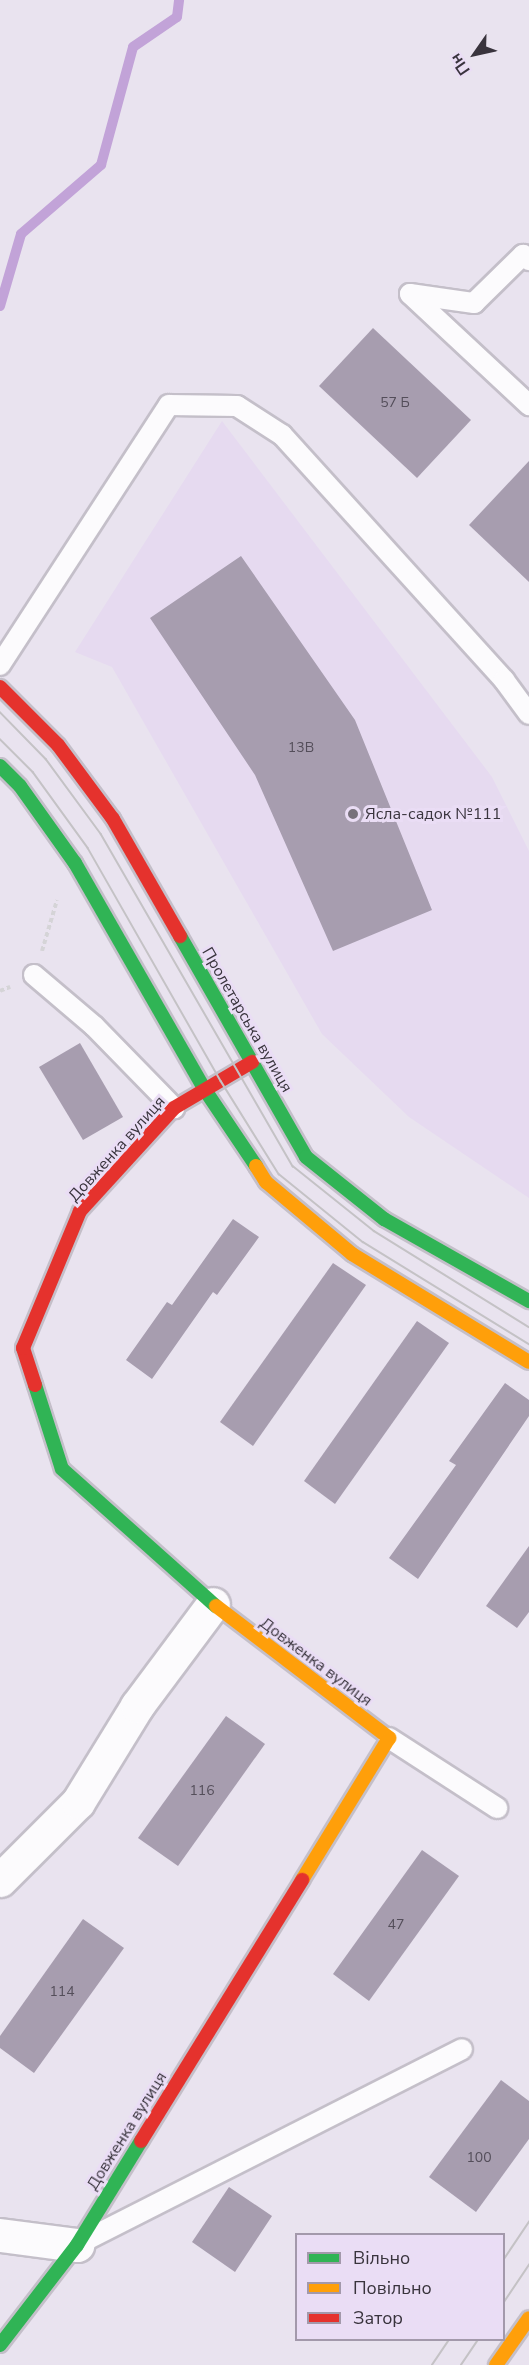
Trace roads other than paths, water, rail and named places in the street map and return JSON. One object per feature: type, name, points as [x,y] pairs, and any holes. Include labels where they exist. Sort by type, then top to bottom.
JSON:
[{"type":"street","name":"Пролетарська вулиця","points":[[0,687],[58,745],[113,819],[306,1157],[384,1220],[529,1301]]},
{"type":"street","points":[[0,766],[20,786],[75,863],[205,1090],[274,1189],[352,1254],[529,1362]]},
{"type":"street","name":"Довженка вулиця","points":[[0,2345],[77,2245],[389,1738],[213,1604],[62,1469],[22,1348],[81,1211],[174,1108],[252,1062]]},
{"type":"street","points":[[0,1880],[78,1802],[137,1706],[213,1604]]},
{"type":"street","points":[[0,2235],[77,2245]]},
{"type":"street","points":[[496,2365],[529,2318]]},
{"type":"lane","points":[[529,260],[523,255],[474,303],[410,294],[529,405]]},
{"type":"lane","points":[[0,665],[169,405],[237,406],[282,435],[504,680],[529,714]]},
{"type":"lane","points":[[34,975],[94,1026],[174,1108]]},
{"type":"lane","points":[[389,1738],[497,1808]]},
{"type":"lane","points":[[77,2245],[462,2049]]},
{"type":"waterway","points":[[0,306],[21,234],[101,165],[133,47],[177,17],[179,0]]},
{"type":"tram line","points":[[0,712],[46,759],[101,834],[293,1166],[374,1231],[529,1327]]},
{"type":"tram line","points":[[0,739],[33,772],[88,848],[221,1081],[279,1174],[363,1242],[529,1344]]},
{"type":"tram line","points":[[505,2258],[529,2222]]},
{"type":"tram line","points":[[505,2301],[529,2265]]},
{"type":"tram line","points":[[432,2365],[448,2341]]},
{"type":"tram line","points":[[461,2365],[477,2341]]},
{"type":"place","name":"Ясла-садок №111","points":[[353,814]]}]
